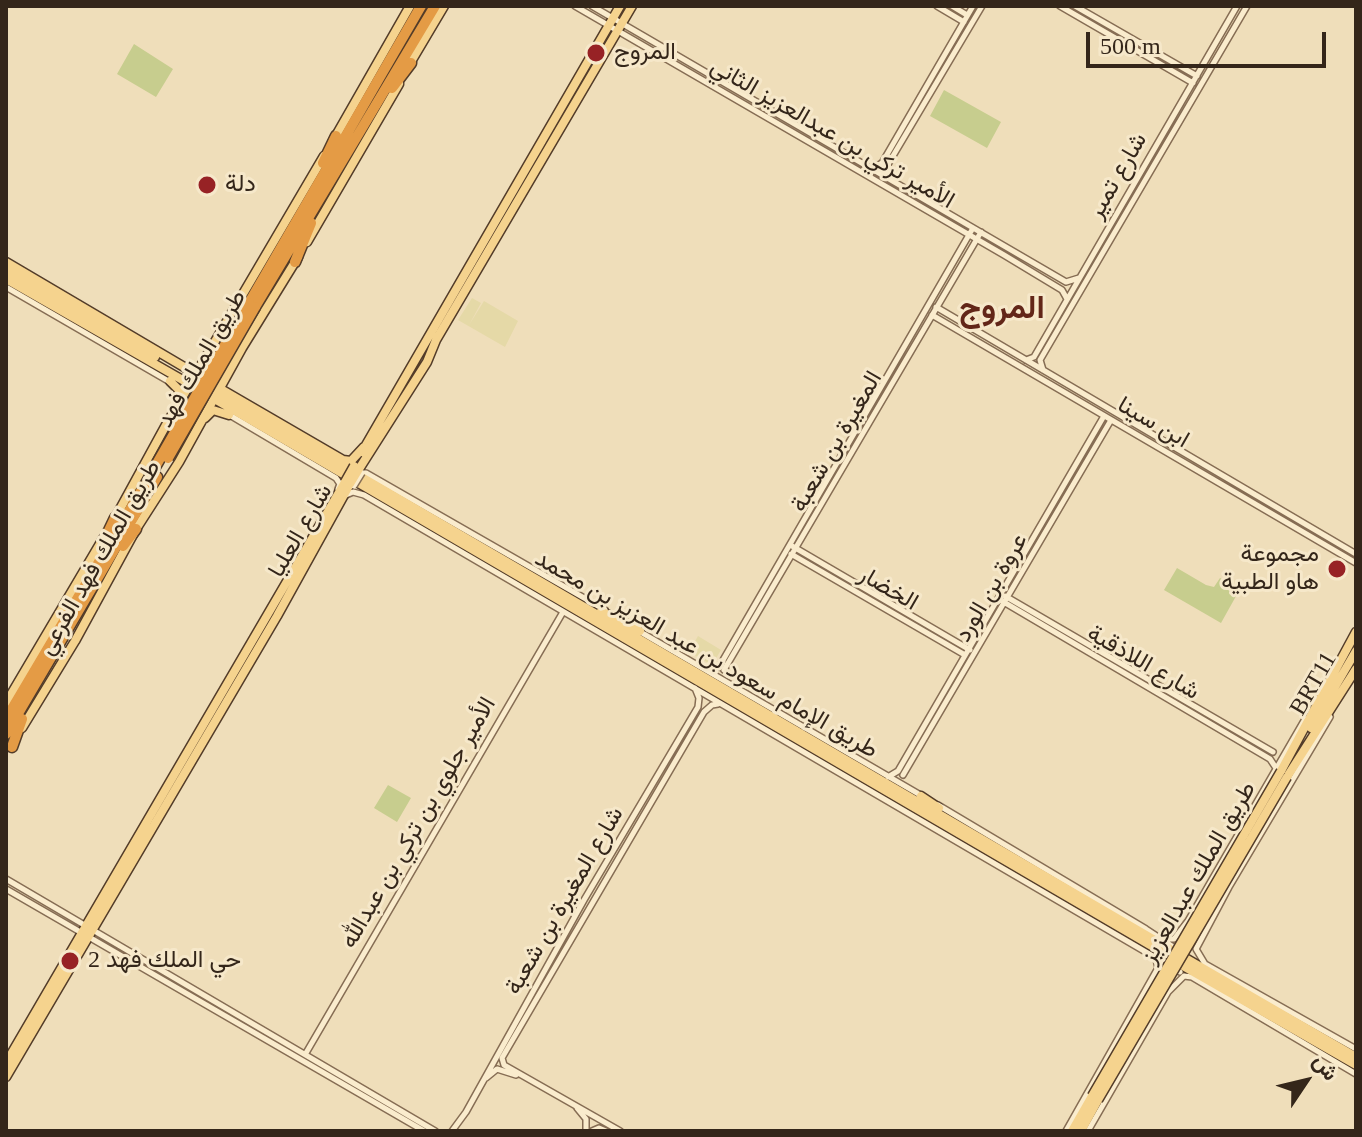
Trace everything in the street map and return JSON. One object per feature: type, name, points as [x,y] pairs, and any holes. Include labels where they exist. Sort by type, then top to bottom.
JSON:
[{"type":"highway","name":"طريق الملك فهد","points":[[252,305],[289,234],[421,6]]},
{"type":"highway","name":"طريق الملك فهد","points":[[6,734],[36,676],[252,305],[435,6]]},
{"type":"highway","points":[[358,135],[411,63]]},
{"type":"highway","points":[[289,234],[336,136]]},
{"type":"highway","points":[[295,262],[330,180]]},
{"type":"highway","points":[[89,586],[115,518]]},
{"type":"highway","points":[[89,586],[136,529]]},
{"type":"highway","points":[[6,706],[36,676]]},
{"type":"highway","points":[[9,752],[36,676]]},
{"type":"highway","name":"طريق الملك فهد","points":[[6,719],[36,676]]},
{"type":"main road","name":"طريق الملك فهد الفرعي","points":[[6,706],[157,446],[190,381],[224,329],[410,6]]},
{"type":"main road","name":"طريق الملك فهد الفرعي","points":[[9,752],[75,641],[136,529],[181,459],[242,348],[444,6]]},
{"type":"main road","name":"شارع العليا","points":[[618,27],[620,6]]},
{"type":"main road","name":"شارع العليا","points":[[6,1077],[87,932],[350,484],[418,356],[432,338],[632,6]]},
{"type":"main road","points":[[6,262],[178,365],[193,368],[210,351]]},
{"type":"main road","points":[[6,270],[217,397],[242,401]]},
{"type":"main road","points":[[6,279],[190,381]]},
{"type":"main road","points":[[224,329],[219,344],[222,351],[235,355],[242,348]]},
{"type":"main road","name":"شارع العليا","points":[[369,446],[427,362],[432,338]]},
{"type":"main road","points":[[418,356],[425,352],[427,362]]},
{"type":"main road","points":[[178,365],[190,381]]},
{"type":"main road","points":[[230,369],[227,387],[242,401],[347,462],[369,446]]},
{"type":"main road","points":[[170,381],[180,393],[174,412]]},
{"type":"main road","name":"طريق الإمام سعود بن عبد العزيز بن محمد","points":[[217,397],[975,834],[1176,957]]},
{"type":"main road","name":"طريق الإمام سعود بن عبد العزيز بن محمد","points":[[217,397],[1000,863],[1176,957]]},
{"type":"main road","points":[[197,428],[213,410],[229,415]]},
{"type":"main road","points":[[157,446],[173,425],[187,428],[189,436],[181,459]]},
{"type":"main road","points":[[527,573],[640,631]]},
{"type":"main road","points":[[544,594],[585,624]]},
{"type":"main road","name":"طريق الملك عبدالعزيز","points":[[1081,1131],[1095,1098],[1282,772],[1356,632]]},
{"type":"main road","name":"BRT11","points":[[1282,772],[1356,651]]},
{"type":"main road","name":"طريق الملك عبدالعزيز","points":[[1282,772],[1339,697],[1356,669]]},
{"type":"main road","points":[[921,796],[975,834]]},
{"type":"main road","points":[[946,834],[1000,863]]},
{"type":"main road","name":"شارع العليا","points":[[6,1063],[87,932]]},
{"type":"main road","points":[[1176,957],[1356,1070]]},
{"type":"main road","points":[[1176,957],[1356,1054]]},
{"type":"main road","name":"طريق الملك عبدالعزيز","points":[[1069,1131],[1095,1098]]},
{"type":"street","name":"الأمير تركي بن عبدالعزيز الثاني","points":[[575,6],[670,51],[1068,282]]},
{"type":"street","name":"الأمير تركي بن عبدالعزيز الثاني","points":[[592,6],[666,60],[1063,291]]},
{"type":"street","points":[[937,6],[963,17]]},
{"type":"street","points":[[952,6],[963,17]]},
{"type":"street","points":[[872,169],[882,163],[963,17],[973,6]]},
{"type":"street","points":[[886,177],[887,166],[982,6]]},
{"type":"street","points":[[1060,6],[1190,81]]},
{"type":"street","points":[[1075,6],[1194,74]]},
{"type":"street","name":"شارع تمير","points":[[1037,358],[1079,278],[1106,240],[1194,74],[1208,66],[1237,6]]},
{"type":"street","points":[[1026,360],[1037,358],[1208,66],[1247,6]]},
{"type":"street","points":[[666,60],[663,54],[670,51]]},
{"type":"street","points":[[931,78],[940,78]]},
{"type":"street","points":[[931,78],[936,85]]},
{"type":"street","points":[[800,136],[805,129]]},
{"type":"street","points":[[810,142],[807,136],[815,135]]},
{"type":"street","points":[[711,672],[721,669],[973,228]]},
{"type":"street","name":"المغيرة بن شعبة","points":[[791,550],[981,232]]},
{"type":"street","points":[[6,270],[54,291]]},
{"type":"street","points":[[1067,299],[1063,291],[1068,282],[1079,278]]},
{"type":"street","points":[[6,279],[56,315]]},
{"type":"street","points":[[6,287],[170,381],[190,381],[217,397],[229,415],[336,478],[340,484],[336,504]]},
{"type":"street","name":"ابن سينا","points":[[936,307],[1356,554]]},
{"type":"street","name":"ابن سينا","points":[[932,315],[1356,563]]},
{"type":"street","points":[[1037,358],[1044,370]]},
{"type":"street","name":"عروة بن الورد","points":[[1003,598],[1104,416]]},
{"type":"street","name":"عروة بن الورد","points":[[901,773],[1111,420]]},
{"type":"street","points":[[369,446],[365,467],[375,479]]},
{"type":"street","points":[[358,469],[711,672],[1160,937],[1173,948],[1164,960],[1153,955],[1000,863]]},
{"type":"street","points":[[350,484],[563,612],[946,834]]},
{"type":"street","points":[[336,504],[347,493],[364,495]]},
{"type":"street","name":"الخضار","points":[[791,550],[970,654]]},
{"type":"street","name":"شارع اللاذقية","points":[[1003,598],[1272,756]]},
{"type":"street","name":"الأمير جلوي بن تركي بن عبدالله","points":[[306,1053],[563,612]]},
{"type":"street","points":[[721,669],[724,680]]},
{"type":"street","points":[[695,688],[701,709],[715,704],[723,705]]},
{"type":"street","points":[[1205,964],[1196,949],[1205,930],[1339,697]]},
{"type":"street","points":[[1160,937],[1174,939],[1188,921],[1282,772],[1287,750],[1319,698]]},
{"type":"street","name":"شارع المغيرة بن شعبة","points":[[521,1075],[504,1065],[504,1054],[701,709]]},
{"type":"street","name":"شارع المغيرة بن شعبة","points":[[452,1131],[465,1114],[584,900],[701,709]]},
{"type":"street","points":[[1282,772],[1272,756],[1287,750]]},
{"type":"street","points":[[888,777],[901,773],[904,786]]},
{"type":"street","points":[[6,879],[147,971],[424,1131]]},
{"type":"street","points":[[6,889],[150,963],[435,1131]]},
{"type":"street","points":[[27,901],[36,901],[30,893]]},
{"type":"street","points":[[1188,921],[1184,932],[1188,938],[1195,939],[1205,930]]},
{"type":"street","points":[[1088,1131],[1168,992],[1175,977],[1176,957],[1188,921]]},
{"type":"street","points":[[1150,983],[1205,930]]},
{"type":"street","points":[[1160,937],[1192,977]]},
{"type":"street","points":[[1153,955],[1205,964]]},
{"type":"street","points":[[1069,1131],[1158,968],[1153,955]]},
{"type":"street","points":[[1356,1054],[1339,1040],[1205,964],[1185,957],[1180,968],[1192,977],[1356,1070]]},
{"type":"street","points":[[147,971],[141,963],[150,963]]},
{"type":"street","points":[[1168,992],[1184,976],[1192,977]]},
{"type":"street","points":[[1150,983],[1163,978],[1167,982],[1168,992]]},
{"type":"street","points":[[481,1084],[497,1069],[521,1075],[620,1131]]},
{"type":"street","points":[[572,1104],[586,1119],[586,1131]]},
{"type":"street","points":[[458,1131],[465,1114]]},
{"type":"street","points":[[592,1131],[599,1128],[606,1131]]},
{"type":"shaded area","points":[[472,298],[481,303],[469,325],[484,301],[518,321],[505,347],[458,320]]},
{"type":"shaded area","points":[[698,636],[721,650],[712,665],[689,652]]},
{"type":"green space","points":[[134,44],[173,69],[156,97],[117,74]]},
{"type":"green space","points":[[944,90],[1001,122],[987,148],[930,116]]},
{"type":"green space","points":[[1177,568],[1206,585],[1214,587],[1220,578],[1240,589],[1221,623],[1164,590]]},
{"type":"green space","points":[[388,785],[411,798],[397,822],[374,808]]},
{"type":"place","name":"المروج","points":[[596,53]]},
{"type":"place","name":"دلة","points":[[207,185]]},
{"type":"place","name":"مجموعة هاو الطبية","points":[[1337,569]]},
{"type":"place","name":"حي الملك فهد 2","points":[[70,961]]},
{"type":"district","name":"المروج","points":[[1002,310]]}]
